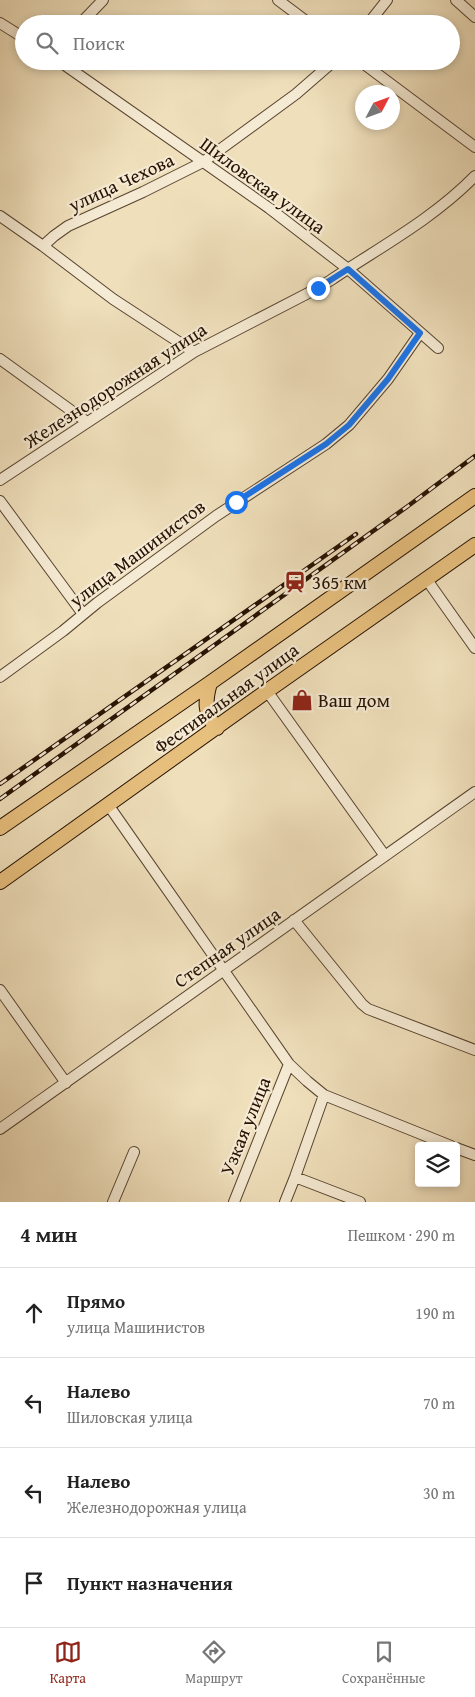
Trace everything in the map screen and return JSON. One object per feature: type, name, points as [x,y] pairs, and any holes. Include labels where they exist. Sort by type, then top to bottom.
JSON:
[{"type":"main road","name":"Фестивальная улица","points":[[0,828],[475,496]]},
{"type":"main road","name":"Фестивальная улица","points":[[0,882],[475,545]]},
{"type":"main road","points":[[210,683],[206,694],[206,706],[208,717],[217,728]]},
{"type":"street","points":[[89,15],[103,0]]},
{"type":"street","points":[[278,0],[298,15]]},
{"type":"street","points":[[375,15],[387,0]]},
{"type":"street","points":[[456,0],[475,17]]},
{"type":"street","points":[[0,23],[15,32]]},
{"type":"street","name":"Шиловская улица","points":[[72,70],[269,208],[348,269],[438,348]]},
{"type":"street","name":"улица Чехова","points":[[43,246],[68,226],[203,162],[296,94],[324,70]]},
{"type":"street","points":[[372,70],[475,147]]},
{"type":"street","name":"Железнодорожная улица","points":[[0,480],[194,352],[318,288],[348,269],[418,224],[441,207],[475,176]]},
{"type":"street","points":[[0,216],[113,299],[194,352]]},
{"type":"street","name":"улица Машинистов","points":[[0,677],[227,508],[326,444],[349,425],[388,379],[420,333]]},
{"type":"street","points":[[0,359],[87,422]]},
{"type":"street","points":[[0,502],[83,614]]},
{"type":"street","points":[[427,580],[475,648]]},
{"type":"street","points":[[267,691],[385,856]]},
{"type":"street","name":"Степная улица","points":[[0,1129],[475,792]]},
{"type":"street","points":[[109,806],[290,1064],[307,1082],[324,1095],[441,1142]]},
{"type":"street","points":[[294,920],[368,1009],[475,1050]]},
{"type":"street","points":[[0,990],[66,1083]]},
{"type":"street","name":"Узкая улица","points":[[234,1202],[290,1064]]},
{"type":"street","points":[[285,1202],[324,1095]]},
{"type":"street","points":[[460,1150],[475,1156]]},
{"type":"street","points":[[113,1202],[134,1152]]},
{"type":"street","points":[[295,1177],[360,1202]]},
{"type":"railway","points":[[0,799],[475,456]]},
{"type":"railway","points":[[0,784],[356,534]]},
{"type":"place","name":"365 км","points":[[295,582]]},
{"type":"place","name":"Ваш дом","points":[[302,700]]},
{"type":"route","points":[[236,502],[326,444],[349,425],[388,379],[420,333],[348,269],[318,288]]}]
